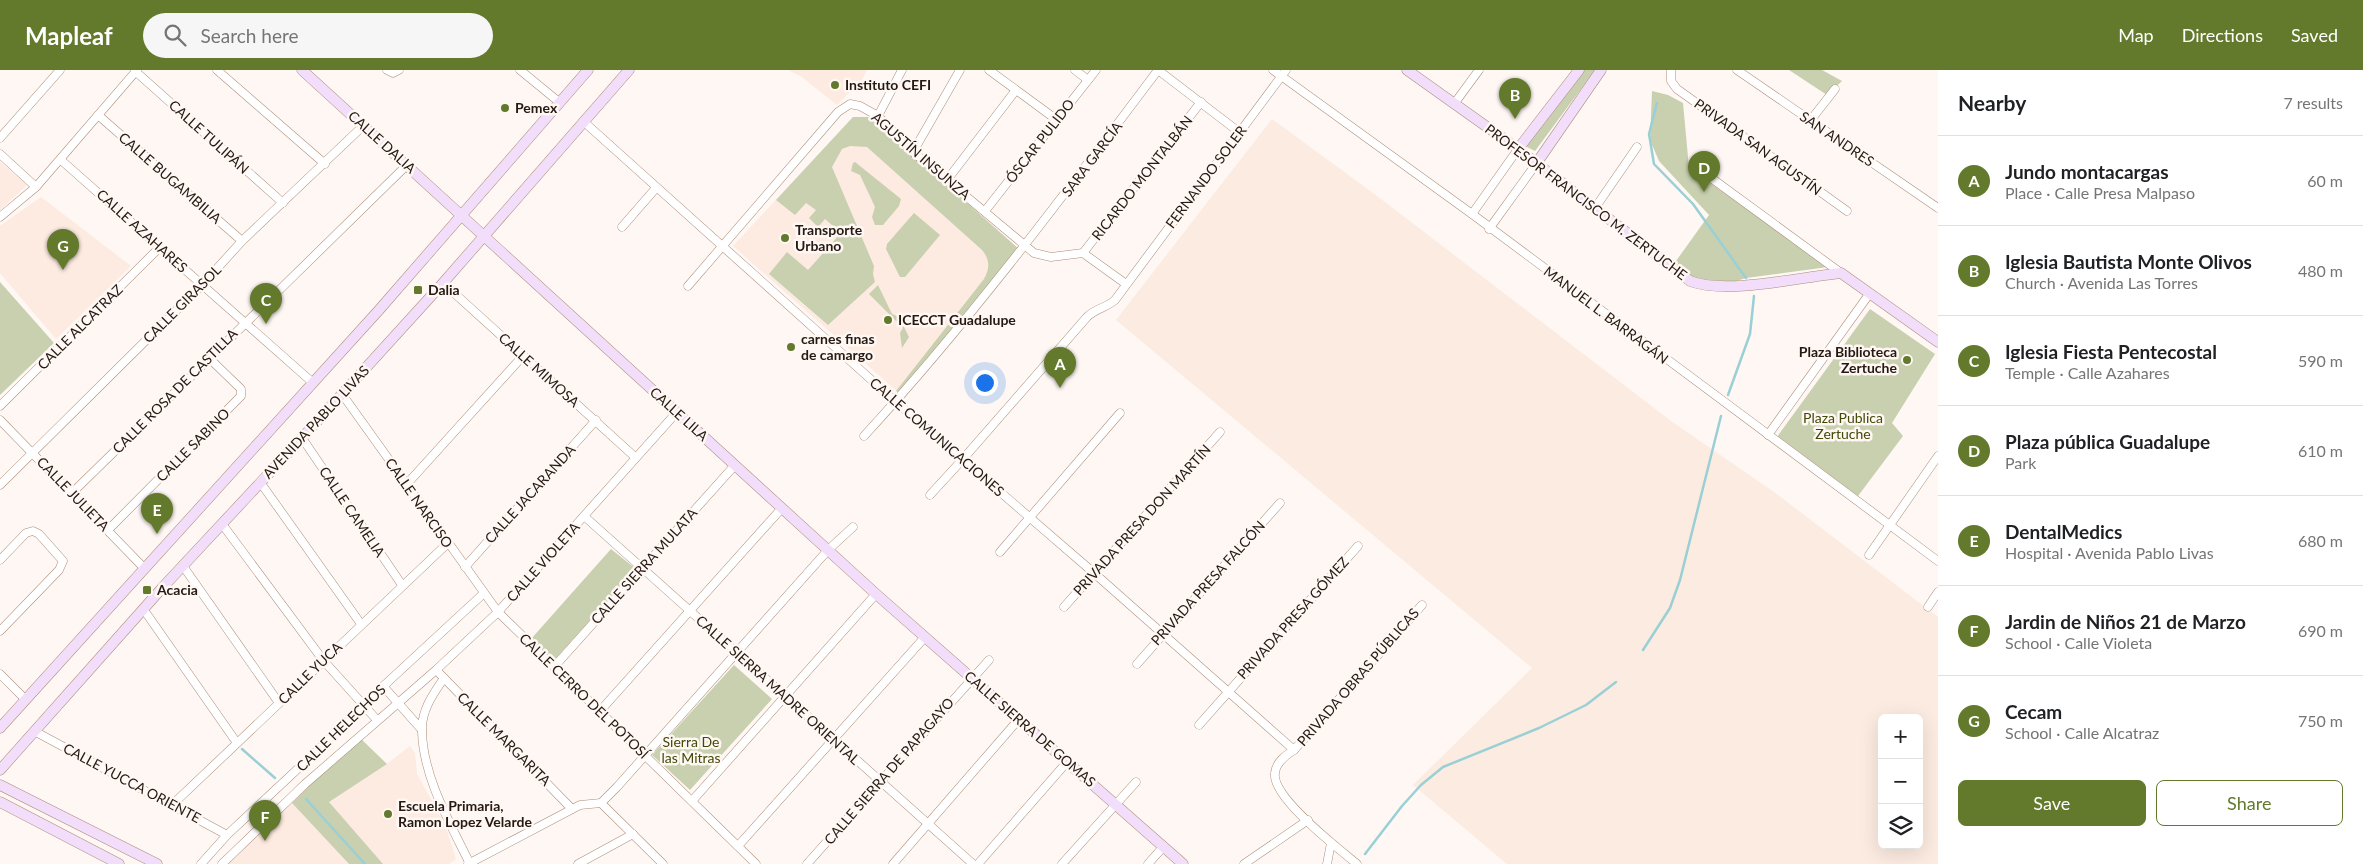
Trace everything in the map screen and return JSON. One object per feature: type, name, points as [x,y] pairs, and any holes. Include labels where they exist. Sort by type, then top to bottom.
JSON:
[{"type":"street","points":[[0,138],[60,70]]},
{"type":"street","points":[[217,70],[325,164]]},
{"type":"street","name":"CALLE DALIA","points":[[302,70],[408,164],[483,235]]},
{"type":"street","name":"AVENIDA PABLO LIVAS","points":[[0,728],[379,310],[558,102],[588,70]]},
{"type":"street","name":"AVENIDA PABLO LIVAS","points":[[0,770],[183,566],[442,283],[629,70]]},
{"type":"street","points":[[878,116],[902,70]]},
{"type":"street","points":[[913,152],[960,70]]},
{"type":"street","points":[[989,70],[1057,120]]},
{"type":"street","points":[[1075,70],[1088,80]]},
{"type":"street","name":"ÓSCAR PULIDO","points":[[985,211],[1096,70]]},
{"type":"street","points":[[1158,70],[1239,132]]},
{"type":"street","name":"SARA GARCÍA","points":[[864,436],[896,402],[1025,247],[1158,70]]},
{"type":"street","name":"MANUEL L. BARRAGÁN","points":[[1273,70],[1284,73],[1472,214],[1489,229],[1938,562]]},
{"type":"street","name":"PROFESOR FRANCISCO M. ZERTUCHE","points":[[1407,70],[1518,149],[1683,277],[1697,284],[1724,288],[1842,273]]},
{"type":"street","points":[[1454,104],[1479,70]]},
{"type":"street","points":[[1472,214],[1518,149],[1579,70]]},
{"type":"street","points":[[1489,229],[1601,70]]},
{"type":"street","name":"PRIVADA SAN AGUSTÍN","points":[[1671,70],[1671,81],[1681,92],[1846,211]]},
{"type":"street","name":"SAN ANDRES","points":[[1737,70],[1938,208]]},
{"type":"street","points":[[0,217],[36,187],[62,160],[136,71]]},
{"type":"street","name":"CALLE TULIPÁN","points":[[136,71],[283,203]]},
{"type":"street","points":[[522,71],[558,102]]},
{"type":"street","name":"FERNANDO SOLER","points":[[930,495],[964,459],[1088,316],[1097,308],[1111,304],[1284,73]]},
{"type":"street","points":[[947,180],[1016,90]]},
{"type":"street","points":[[1810,121],[1835,90]]},
{"type":"street","name":"RICARDO MONTALBÁN","points":[[1083,253],[1201,102]]},
{"type":"street","name":"AGUSTÍN INSUNZA","points":[[688,286],[844,106],[856,104],[878,116],[913,152],[1034,253],[1045,257],[1083,253]]},
{"type":"street","name":"CALLE BUGAMBILIA","points":[[98,115],[242,241]]},
{"type":"street","name":"CALLE COMUNICACIONES","points":[[584,121],[656,188],[896,402],[1164,633],[1294,750]]},
{"type":"street","name":"CALLE GIRASOL","points":[[0,485],[202,285],[242,241],[364,125]]},
{"type":"street","points":[[1595,208],[1637,147]]},
{"type":"street","points":[[0,154],[36,187]]},
{"type":"street","name":"CALLE AZAHARES","points":[[62,160],[312,382]]},
{"type":"street","name":"CALLE ROSA DE CASTILLA","points":[[72,493],[408,164]]},
{"type":"street","points":[[1714,180],[1938,342]]},
{"type":"street","points":[[622,227],[656,188]]},
{"type":"street","name":"CALLE LILA","points":[[483,235],[876,594]]},
{"type":"street","name":"CALLE ALCATRAZ","points":[[0,406],[160,247]]},
{"type":"street","points":[[1083,253],[1126,284]]},
{"type":"street","name":"CALLE MIMOSA","points":[[442,283],[522,357],[636,457]]},
{"type":"street","points":[[1768,435],[1870,293]]},
{"type":"street","points":[[406,485],[522,357]]},
{"type":"street","name":"CALLE SABINO","points":[[108,530],[240,396],[241,389],[209,358]]},
{"type":"street","name":"CALLE NARCISO","points":[[342,394],[498,612]]},
{"type":"street","name":"CALLE VIOLETA","points":[[222,864],[292,796],[436,670],[498,612],[677,412]]},
{"type":"street","points":[[1000,552],[1120,413]]},
{"type":"street","name":"CALLE JULIETA","points":[[0,420],[145,569]]},
{"type":"street","name":"CALLE JACARANDA","points":[[465,567],[596,420]]},
{"type":"street","name":"PRIVADA PRESA DON MARTÍN","points":[[1064,607],[1220,432]]},
{"type":"street","name":"CALLE CAMELIA","points":[[302,438],[402,585]]},
{"type":"street","points":[[1869,555],[1938,456]]},
{"type":"street","name":"CALLE SIERRA MULATA","points":[[554,667],[734,465]]},
{"type":"street","points":[[260,482],[361,624]]},
{"type":"street","name":"PRIVADA PRESA FALCÓN","points":[[1137,664],[1280,503]]},
{"type":"street","points":[[600,711],[782,508]]},
{"type":"street","name":"CALLE SIERRA MADRE ORIENTAL","points":[[584,516],[973,864]]},
{"type":"street","points":[[222,524],[323,660],[377,720]]},
{"type":"street","points":[[444,678],[430,697],[422,730],[430,776],[469,864],[572,808],[580,805],[601,803],[828,550],[853,527]]},
{"type":"street","points":[[0,560],[26,533],[33,531],[39,534],[62,559],[59,570],[0,631]]},
{"type":"street","name":"CALLE YUCA","points":[[173,804],[448,543]]},
{"type":"street","name":"PRIVADA PRESA GÓMEZ","points":[[1199,725],[1228,690],[1358,546]]},
{"type":"street","points":[[183,566],[279,703]]},
{"type":"street","points":[[1928,607],[1938,592]]},
{"type":"street","name":"CALLE HELECHOS","points":[[201,864],[228,835],[365,706],[383,686],[484,594]]},
{"type":"street","points":[[692,801],[876,594]]},
{"type":"street","name":"CALLE SIERRA DE GOMAS","points":[[876,594],[1184,864]]},
{"type":"street","name":"PRIVADA OBRAS PÚBLICAS","points":[[1308,820],[1282,793],[1275,780],[1275,773],[1280,761],[1294,750],[1422,605]]},
{"type":"street","points":[[144,610],[237,743]]},
{"type":"street","name":"CALLE CERRO DEL POTOSÍ","points":[[498,612],[756,864]]},
{"type":"street","points":[[738,846],[925,637]]},
{"type":"street","name":"CALLE SIERRA DE PAPAGAYO","points":[[807,864],[989,660]]},
{"type":"street","name":"CALLE MARGARITA","points":[[436,670],[572,808]]},
{"type":"street","points":[[0,674],[25,699]]},
{"type":"street","points":[[383,686],[422,730]]},
{"type":"street","points":[[893,864],[1019,719]]},
{"type":"street","name":"CALLE YUCCA ORIENTE","points":[[36,732],[228,835]]},
{"type":"street","points":[[978,864],[1067,762]]},
{"type":"street","points":[[1062,864],[1136,782]]},
{"type":"street","points":[[0,784],[156,864]]},
{"type":"street","points":[[0,802],[119,864]]},
{"type":"street","points":[[601,803],[663,864]]},
{"type":"street","points":[[1244,864],[1308,820],[1357,864]]},
{"type":"street","points":[[578,864],[633,834]]},
{"type":"street","points":[[1327,864],[1332,843]]},
{"type":"street","points":[[1148,864],[1164,846]]},
{"type":"shaded area","name":"Instituto CEFI","points":[[788,70],[867,70],[862,80],[837,105],[802,77]]},
{"type":"shaded area","name":"ICECCT Guadalupe","points":[[853,117],[870,117],[1020,250],[899,393],[733,246]]},
{"type":"shaded area","points":[[1272,119],[1377,196],[1671,421],[1774,492],[1938,617],[1938,864],[1507,864],[1413,785],[1532,668],[1116,320]]},
{"type":"shaded area","points":[[0,162],[27,185],[0,210]]},
{"type":"shaded area","points":[[41,197],[131,266],[56,339],[0,273],[0,226]]},
{"type":"shaded area","name":"Escuela Primaria, Ramon Lopez Velarde","points":[[410,746],[415,753],[417,774],[445,825],[456,859],[449,864],[383,864],[328,802],[387,764]]},
{"type":"shaded area","points":[[292,803],[349,864],[229,864]]},
{"type":"green space","points":[[1583,70],[1595,70],[1535,151],[1527,147],[1528,141]]},
{"type":"green space","points":[[1789,70],[1822,70],[1842,81],[1827,95]]},
{"type":"green space","points":[[1652,91],[1668,95],[1683,103],[1689,168],[1828,267],[1746,278],[1717,287],[1671,268],[1709,215],[1659,161],[1650,140]]},
{"type":"green space","points":[[853,117],[870,117],[1020,250],[899,393],[896,391],[984,279],[988,268],[988,261],[982,250],[867,147],[850,146],[842,149],[832,167],[874,266],[875,282],[828,325],[769,274],[787,252],[808,270],[841,233],[825,219],[818,227],[809,218],[816,210],[806,203],[795,215],[776,200]]},
{"type":"green space","points":[[855,162],[901,199],[899,206],[883,225],[875,225],[872,217],[875,207],[860,175],[851,171]]},
{"type":"green space","points":[[914,213],[940,235],[905,277],[900,277],[886,249],[887,244]]},
{"type":"green space","points":[[0,282],[54,343],[0,395]]},
{"type":"green space","points":[[878,285],[892,314],[899,317],[909,337],[902,348],[900,333],[903,328],[869,294]]},
{"type":"green space","name":"Plaza Publica Zertuche","points":[[1870,309],[1935,354],[1892,423],[1903,436],[1858,496],[1777,437]]},
{"type":"green space","points":[[611,549],[636,569],[555,659],[531,639]]},
{"type":"green space","name":"Sierra De las Mitras","points":[[734,665],[772,699],[690,790],[652,755]]},
{"type":"green space","points":[[359,737],[387,764],[329,802],[383,864],[349,864],[292,803]]},
{"type":"waterway","points":[[1657,103],[1649,134],[1654,164],[1693,204],[1746,278]]},
{"type":"waterway","points":[[1728,395],[1750,334],[1754,296]]},
{"type":"waterway","points":[[1643,650],[1670,608],[1680,580],[1721,416]]},
{"type":"waterway","points":[[1365,854],[1402,806],[1421,785],[1443,767],[1539,728],[1586,705],[1616,682]]},
{"type":"waterway","points":[[242,749],[275,778]]},
{"type":"waterway","points":[[306,799],[365,864]]},
{"type":"place","name":"Instituto CEFI","points":[[835,85]]},
{"type":"place","name":"Pemex","points":[[505,108]]},
{"type":"place","name":"Iglesia Bautista Monte Olivos","points":[[1515,119]]},
{"type":"place","name":"Plaza pública Guadalupe","points":[[1704,192]]},
{"type":"place","name":"Transporte Urbano","points":[[785,238]]},
{"type":"place","name":"Cecam","points":[[63,270]]},
{"type":"place","name":"Dalia","points":[[418,290]]},
{"type":"place","name":"ICECCT Guadalupe","points":[[888,320]]},
{"type":"place","name":"Iglesia Fiesta Pentecostal","points":[[266,324]]},
{"type":"place","name":"carnes finas de camargo","points":[[791,347]]},
{"type":"place","name":"Plaza Biblioteca Zertuche","points":[[1907,360]]},
{"type":"place","name":"Jundo montacargas","points":[[1060,388]]},
{"type":"place","name":"DentalMedics","points":[[157,534]]},
{"type":"place","name":"Acacia","points":[[147,590]]},
{"type":"place","name":"Escuela Primaria, Ramon Lopez Velarde","points":[[388,814]]},
{"type":"place","name":"Jardin de Niños 21 de Marzo","points":[[265,841]]}]
